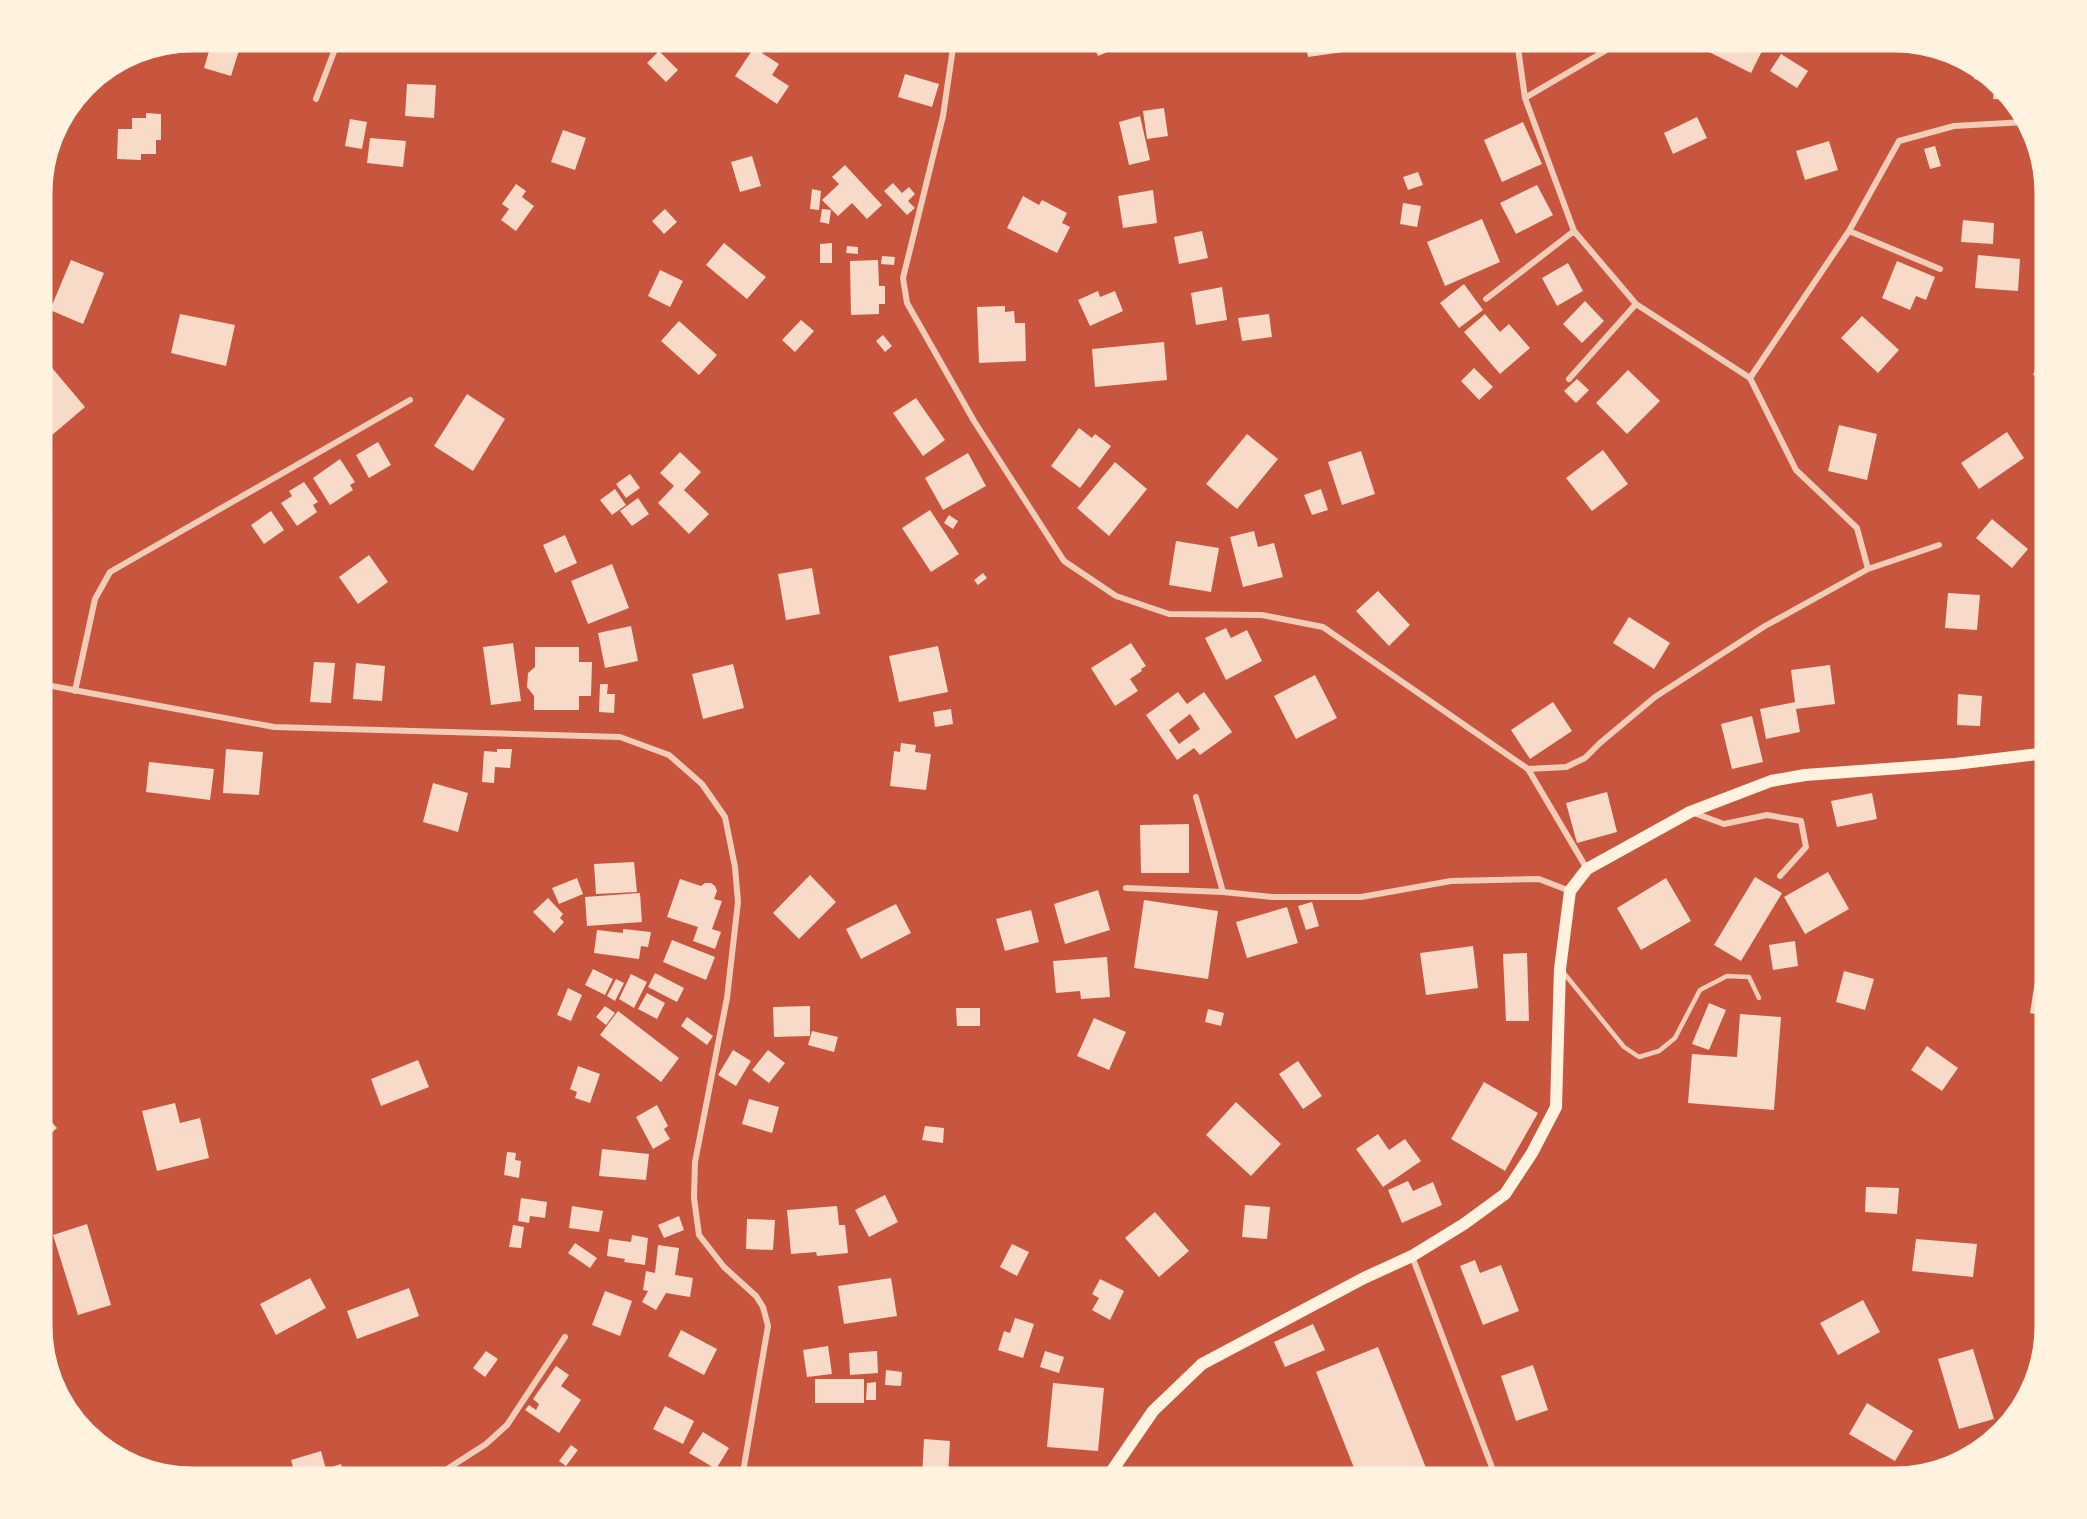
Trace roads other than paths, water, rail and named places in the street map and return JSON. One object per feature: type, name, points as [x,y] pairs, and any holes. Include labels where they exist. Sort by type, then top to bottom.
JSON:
[{"type":"main road","points":[[1114,1468],[1153,1411],[1202,1364],[1354,1283],[1412,1256],[1464,1224],[1505,1194],[1532,1153],[1556,1107],[1560,969],[1570,891],[1587,869],[1639,838],[1690,812],[1771,781],[1805,775],[1955,764],[2036,754]]},
{"type":"street","points":[[316,99],[334,51]]},
{"type":"street","points":[[952,51],[942,116],[903,278],[907,303],[974,421],[1064,561],[1116,596],[1169,614],[1262,615],[1323,627],[1528,769],[1587,869]]},
{"type":"street","points":[[1518,51],[1525,99],[1574,231],[1636,304],[1750,378],[1796,470],[1857,528],[1868,569]]},
{"type":"street","points":[[1525,99],[1604,51]]},
{"type":"street","points":[[1750,378],[1850,231],[1899,141],[1954,126],[2017,122]]},
{"type":"street","points":[[1486,299],[1574,231]]},
{"type":"street","points":[[1850,231],[1940,269]]},
{"type":"street","points":[[1569,379],[1636,304]]},
{"type":"street","points":[[75,691],[94,599],[110,572],[410,400]]},
{"type":"street","points":[[1528,769],[1566,767],[1585,758],[1599,743],[1655,697],[1765,626],[1868,569],[1939,545]]},
{"type":"street","points":[[51,686],[274,727],[620,737],[669,754],[702,784],[725,818],[735,867],[738,902],[727,998],[695,1162],[694,1198],[699,1235],[724,1267],[756,1296],[763,1307],[768,1326],[744,1468]]},
{"type":"street","points":[[1196,797],[1223,892]]},
{"type":"street","points":[[1690,812],[1724,824],[1767,815],[1802,821],[1806,847],[1780,876]]},
{"type":"street","points":[[1126,888],[1223,892],[1273,897],[1360,897],[1451,881],[1539,879],[1570,891]]},
{"type":"street","points":[[1412,1256],[1492,1468]]},
{"type":"street","points":[[449,1468],[486,1444],[507,1425],[565,1336]]},
{"type":"lane","points":[[1560,969],[1624,1047],[1640,1057],[1659,1051],[1675,1038],[1700,990],[1727,976],[1749,977],[1759,998]]}]
